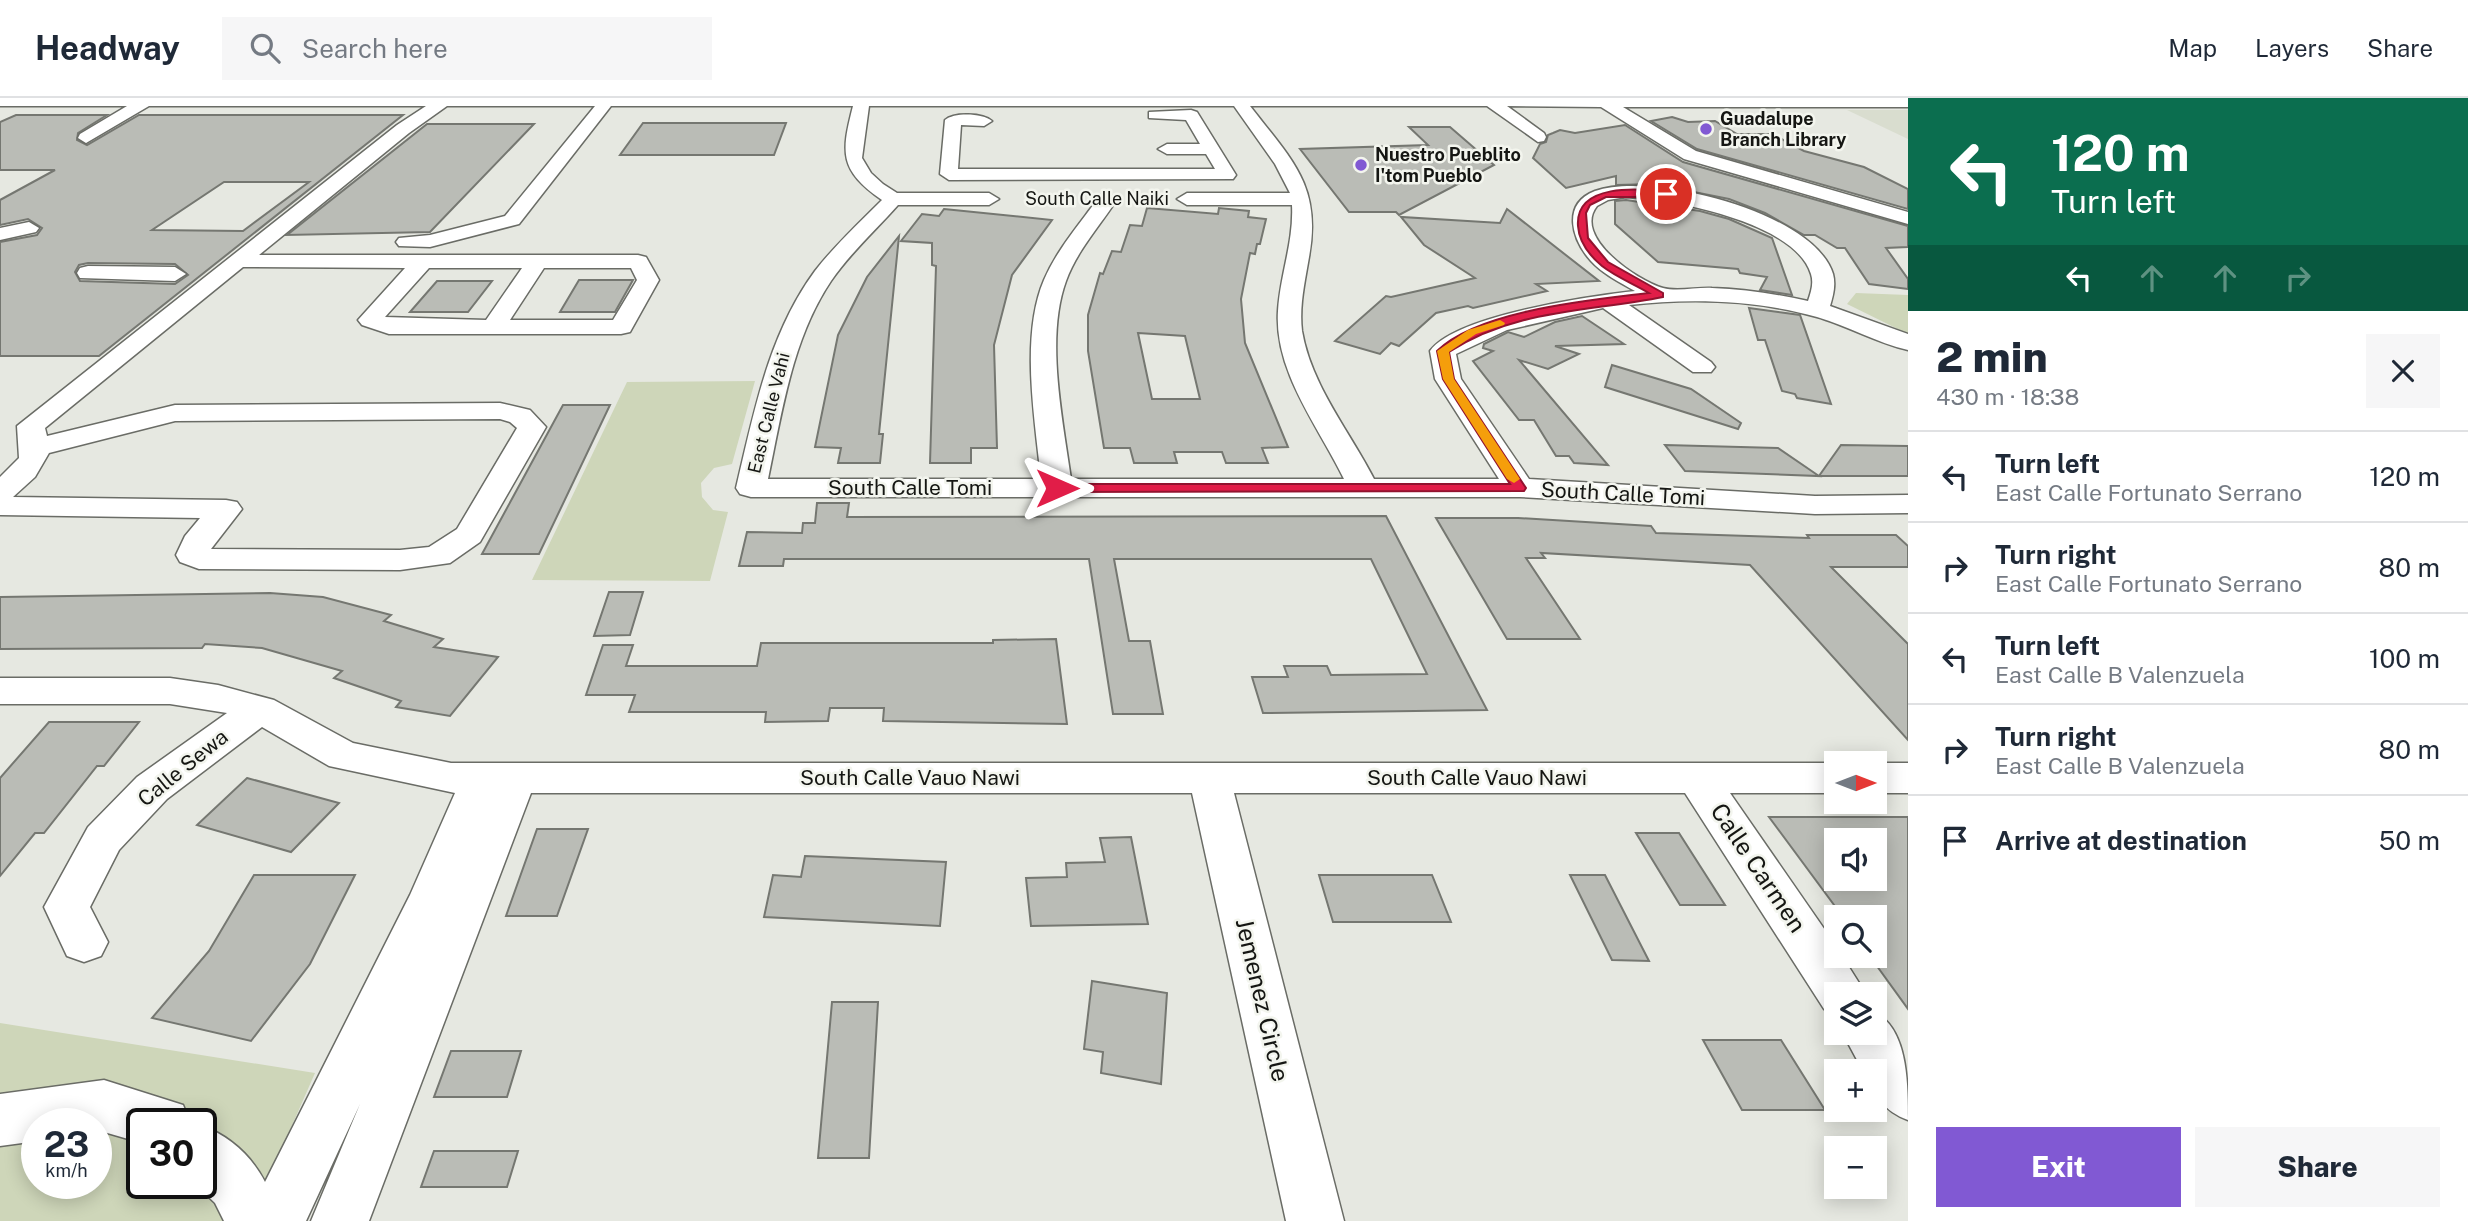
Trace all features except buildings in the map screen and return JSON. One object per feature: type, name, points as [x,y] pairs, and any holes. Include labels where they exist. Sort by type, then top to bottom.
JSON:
[{"type":"street","points":[[86,138],[149,99]]},
{"type":"street","points":[[0,101],[795,99],[862,101],[984,118],[1074,101],[1237,99],[1908,103]]},
{"type":"street","points":[[1237,99],[1302,199],[1304,225],[1288,311],[1294,349],[1364,488]]},
{"type":"street","points":[[0,492],[31,467],[37,447],[32,426],[437,100]]},
{"type":"street","points":[[260,243],[430,242],[512,220],[607,101]]},
{"type":"street","points":[[862,101],[850,153],[856,168],[868,183],[893,199]]},
{"type":"street","points":[[1491,102],[1538,137]]},
{"type":"street","points":[[1605,102],[1690,155],[1908,218]]},
{"type":"street","points":[[1151,115],[1179,175]]},
{"type":"street","points":[[1191,115],[1227,175],[986,168],[949,174],[953,120],[984,118],[1191,115]]},
{"type":"street","points":[[1163,140],[1265,139]]},
{"type":"street","points":[[986,168],[988,199]]},
{"type":"street","points":[[1659,295],[1605,264],[1583,239],[1581,213],[1587,204],[1604,195],[1640,192],[1704,201],[1736,211],[1765,225],[1812,256],[1822,273],[1818,308]]},
{"type":"street","name":"South Calle Naiki","points":[[893,199],[1014,199]]},
{"type":"street","name":"East Calle Vahi","points":[[751,488],[782,352],[799,317],[815,287],[837,258],[893,199]]},
{"type":"street","name":"South Calle Naiki","points":[[1057,488],[1046,347],[1052,290],[1074,246],[1104,204],[1111,199],[1078,199]]},
{"type":"street","name":"South Calle Naiki","points":[[1173,199],[1302,199]]},
{"type":"street","points":[[0,234],[29,228]]},
{"type":"street","points":[[238,261],[423,261],[638,262],[648,280],[621,327],[389,327],[370,320],[423,261]]},
{"type":"street","points":[[493,327],[537,262]]},
{"type":"street","points":[[88,273],[175,274]]},
{"type":"street","points":[[1520,488],[1448,379],[1443,351],[1483,328],[1608,300],[1659,295],[1738,294],[1818,308],[1908,343]]},
{"type":"street","points":[[1608,300],[1702,367]]},
{"type":"street","points":[[0,506],[226,509],[201,536],[192,555],[199,559],[400,560],[438,556],[469,535],[532,427],[520,415],[500,411],[175,413],[37,447]]},
{"type":"street","name":"South Calle Tomi","points":[[751,488],[1520,488],[1815,505],[1908,504]]},
{"type":"street","name":"South Calle Vauo Nawi","points":[[0,691],[170,691],[218,698],[260,709],[343,756],[452,778],[1824,778]]},
{"type":"street","name":"Calle Sewa","points":[[84,942],[67,907],[103,839],[152,789],[260,709]]},
{"type":"street","name":"Jemenez Circle","points":[[1209,778],[1315,1221]]},
{"type":"street","name":"Calle Carmen","points":[[1697,778],[1833,982]]},
{"type":"street","points":[[1887,778],[1908,778]]},
{"type":"street","points":[[276,1221],[433,895],[499,779]]},
{"type":"street","points":[[340,1221],[499,779]]},
{"type":"street","points":[[1876,1045],[1908,1094]]},
{"type":"street","points":[[0,1120],[104,1106],[126,1113]]},
{"type":"street","points":[[217,1167],[235,1184],[254,1221]]},
{"type":"shaded area","points":[[1847,110],[1908,110],[1908,139]]},
{"type":"green space","points":[[1856,293],[1908,295],[1908,334],[1847,304]]},
{"type":"green space","points":[[755,381],[732,464],[714,468],[701,483],[702,497],[713,510],[728,512],[710,581],[532,580],[627,382]]},
{"type":"green space","points":[[0,1023],[315,1073],[250,1221],[0,1221]]},
{"type":"slow traffic","points":[[1500,323],[1472,332],[1443,351],[1448,379],[1514,479]]},
{"type":"place","name":"Guadalupe Branch Library","points":[[1706,129]]},
{"type":"place","name":"Nuestro Pueblito I'tom Pueblo","points":[[1361,165]]},
{"type":"route","points":[[1057,488],[1520,488],[1448,379],[1443,351],[1472,332],[1510,320],[1583,304],[1659,295],[1605,264],[1583,239],[1581,213],[1587,204],[1604,195],[1640,192],[1666,194]]}]
